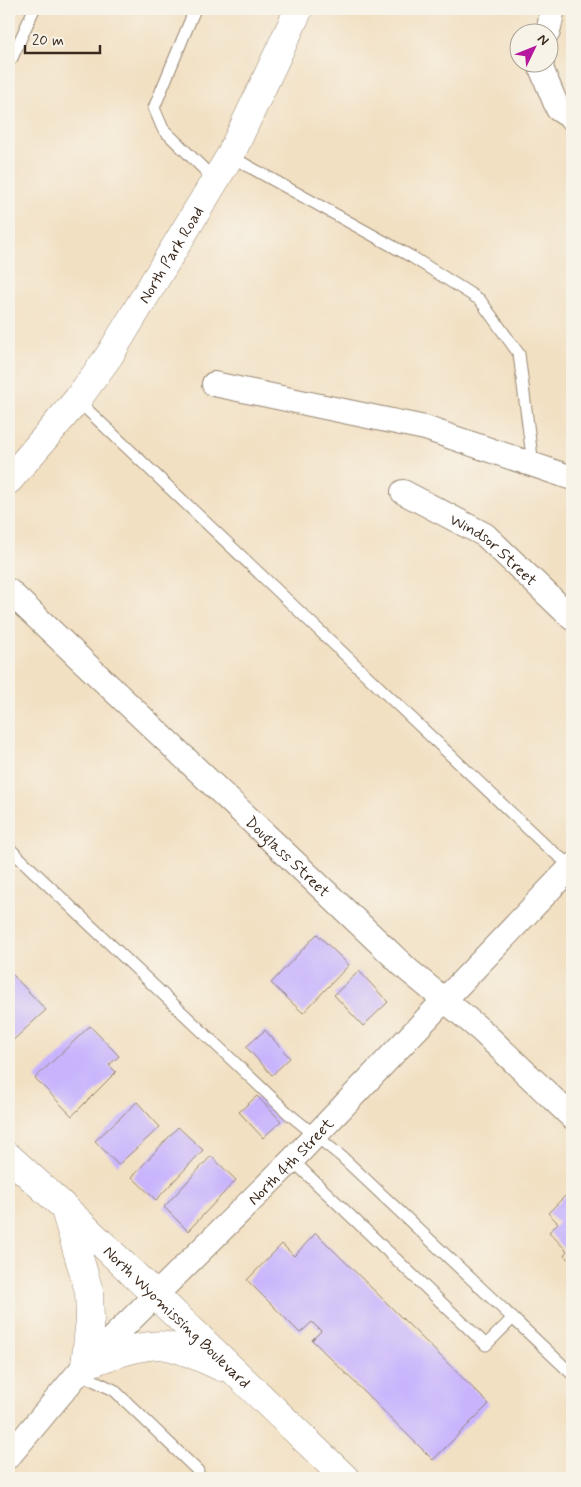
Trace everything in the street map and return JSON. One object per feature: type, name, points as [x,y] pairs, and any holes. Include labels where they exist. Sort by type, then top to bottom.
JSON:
[{"type":"street","name":"North Park Road","points":[[9,480],[77,400],[109,356],[230,156],[299,9]]},
{"type":"street","points":[[550,22],[553,9]]},
{"type":"street","points":[[543,72],[558,109],[572,118]]},
{"type":"street","points":[[214,384],[425,428],[572,478]]},
{"type":"street","name":"Windsor Street","points":[[403,492],[485,535],[572,618]]},
{"type":"street","name":"Douglass Street","points":[[9,591],[408,970],[482,1031],[572,1117]]},
{"type":"street","name":"North 4th Street","points":[[9,1456],[81,1369],[154,1294],[316,1136],[572,866]]},
{"type":"street","name":"North Wyomissing Boulevard","points":[[9,1157],[65,1208],[345,1478]]},
{"type":"street","points":[[65,1208],[89,1291],[90,1319],[81,1369]]},
{"type":"street","points":[[81,1369],[130,1349],[165,1346],[191,1353],[236,1373]]},
{"type":"lane","points":[[12,58],[34,9]]},
{"type":"lane","points":[[195,9],[154,108],[163,129],[216,180]]},
{"type":"lane","points":[[230,156],[412,257],[480,300],[519,354],[533,465]]},
{"type":"lane","points":[[77,400],[545,845],[572,866]]},
{"type":"lane","points":[[9,848],[289,1114],[342,1157],[572,1374]]},
{"type":"lane","points":[[292,1160],[486,1345],[513,1318]]},
{"type":"lane","points":[[81,1369],[114,1390],[198,1471]]},
{"type":"building","points":[[317,934],[349,965],[303,1013],[271,983]]},
{"type":"building","points":[[359,971],[388,1002],[363,1026],[334,995]]},
{"type":"building","points":[[12,974],[46,1010],[9,1044],[9,976]]},
{"type":"building","points":[[90,1026],[119,1056],[109,1065],[116,1072],[72,1116],[35,1078]]},
{"type":"building","points":[[265,1030],[290,1058],[272,1075],[246,1047]]},
{"type":"building","points":[[257,1096],[281,1121],[263,1138],[239,1112]]},
{"type":"building","points":[[137,1102],[160,1127],[118,1165],[95,1141]]},
{"type":"building","points":[[178,1127],[203,1150],[156,1200],[132,1177]]},
{"type":"building","points":[[211,1156],[236,1180],[188,1231],[164,1207]]},
{"type":"building","points":[[572,1189],[572,1263],[564,1255],[567,1251],[549,1232],[558,1223],[548,1213]]},
{"type":"building","points":[[316,1233],[489,1404],[433,1460],[312,1340],[321,1331],[312,1322],[300,1333],[247,1280],[282,1244],[294,1256]]}]
